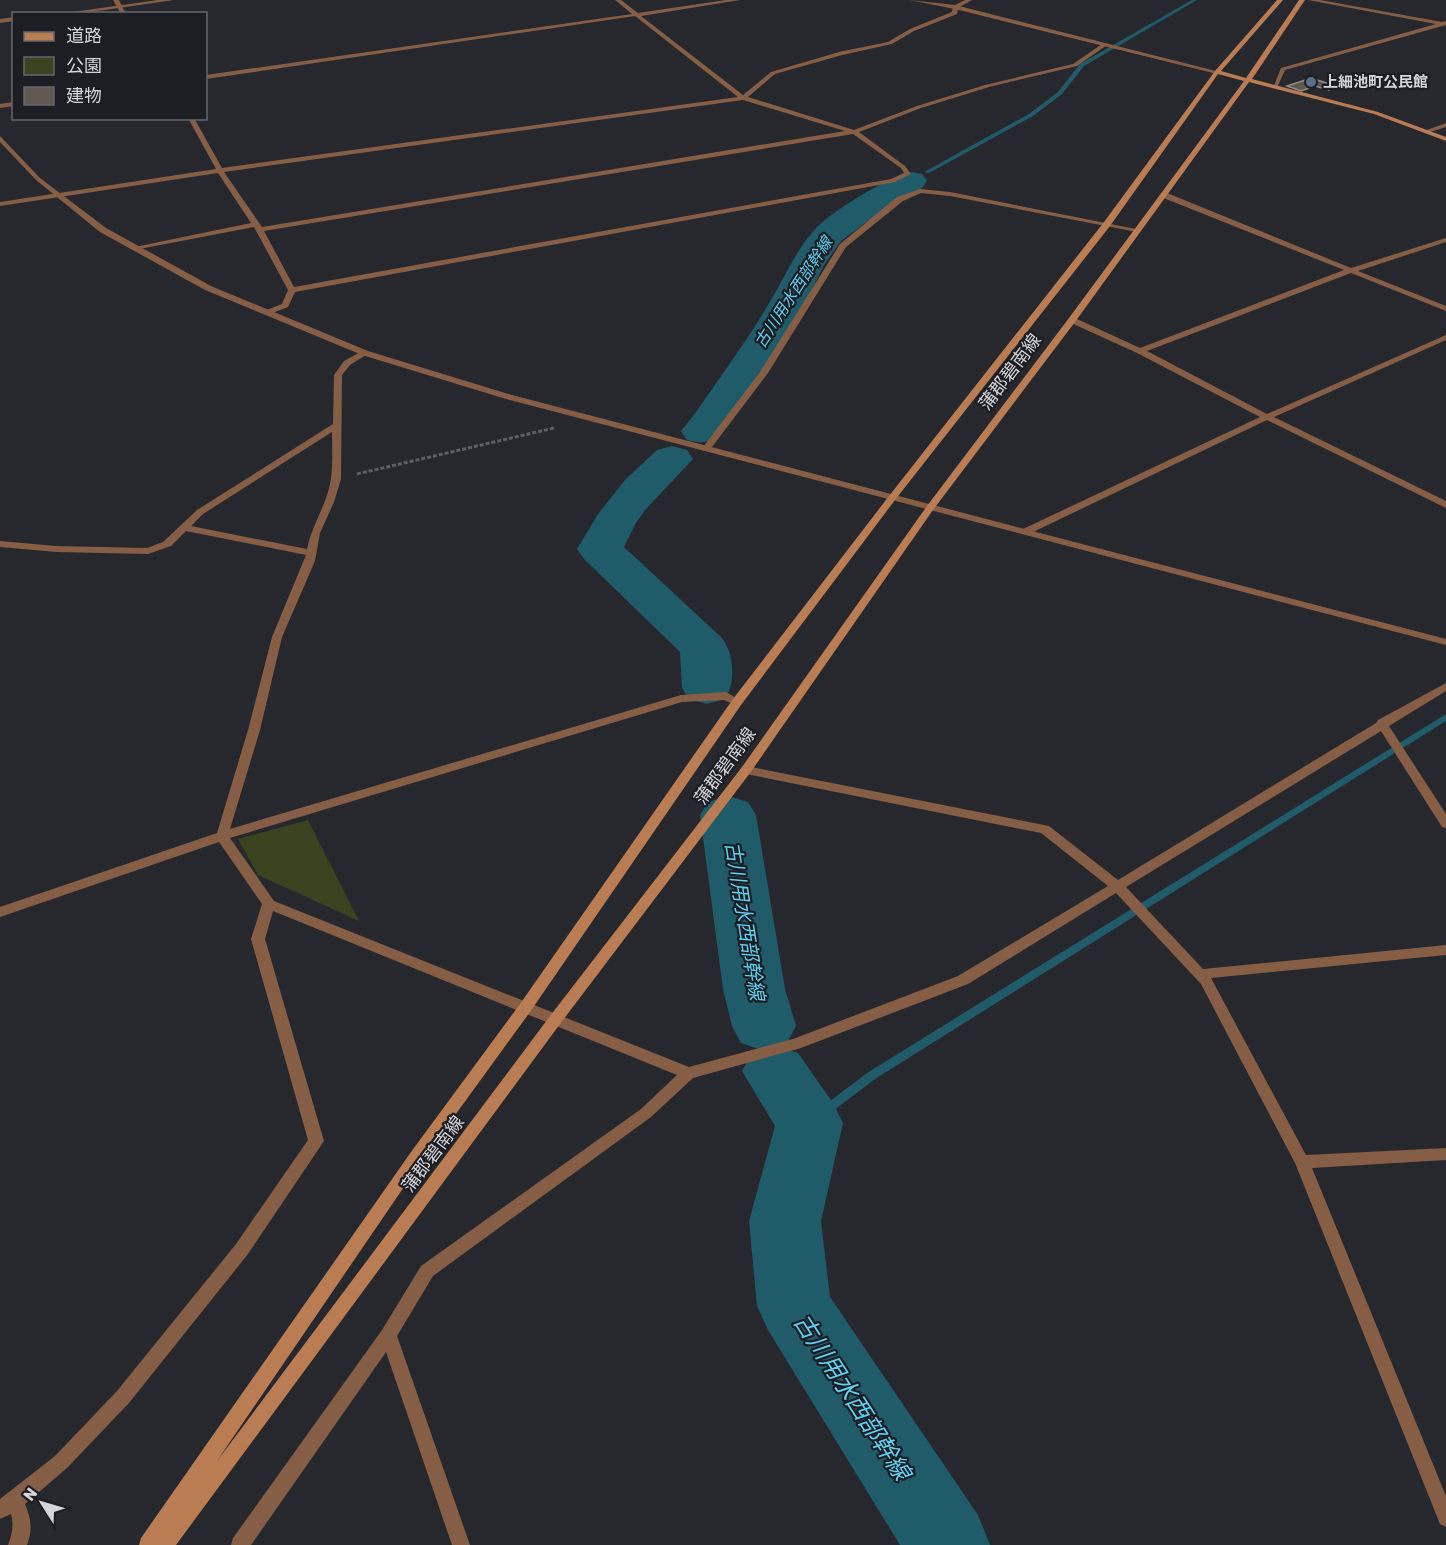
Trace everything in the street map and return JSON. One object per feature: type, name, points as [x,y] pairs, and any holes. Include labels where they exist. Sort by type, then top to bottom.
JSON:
[{"type":"main road","name":"蒲郡碧南線","points":[[148,1545],[416,1157],[525,1008],[737,702],[892,498],[1107,224],[1217,72],[1280,0]]},
{"type":"main road","name":"蒲郡碧南線","points":[[165,1545],[555,1020],[746,770],[930,507],[1164,195],[1248,80],[1302,0]]},
{"type":"main road","points":[[1217,72],[1376,113],[1446,139]]},
{"type":"street","points":[[71,12],[118,3],[171,0]]},
{"type":"street","points":[[292,290],[893,181],[908,174],[903,167],[854,132],[743,98],[618,0]]},
{"type":"street","points":[[207,77],[737,0]]},
{"type":"street","points":[[912,0],[956,7],[1217,72]]},
{"type":"street","points":[[956,7],[969,0]]},
{"type":"street","points":[[1311,0],[1445,23]]},
{"type":"street","points":[[0,204],[639,110],[743,98],[773,73],[841,53],[890,43],[912,30],[955,13],[956,7]]},
{"type":"street","points":[[1275,87],[1283,69],[1445,23]]},
{"type":"street","points":[[134,248],[854,132],[919,107],[964,93],[1075,65],[1104,45]]},
{"type":"street","points":[[192,120],[292,290]]},
{"type":"street","points":[[1427,131],[1446,125]]},
{"type":"street","points":[[0,138],[38,179],[103,230],[208,288],[365,353],[590,419],[1446,642]]},
{"type":"street","points":[[706,449],[764,373],[843,246],[900,199],[920,191],[950,194],[1137,230]]},
{"type":"street","points":[[1164,195],[1446,309]]},
{"type":"street","points":[[1140,351],[1352,270],[1446,240]]},
{"type":"street","points":[[267,313],[285,305],[292,290]]},
{"type":"street","points":[[1072,320],[1140,351],[1267,417],[1446,505]]},
{"type":"street","points":[[1027,531],[1267,417],[1446,337]]},
{"type":"street","points":[[222,836],[254,730],[277,637],[311,553],[315,533],[330,502],[336,479],[338,375],[347,363],[365,353]]},
{"type":"street","points":[[0,544],[56,549],[148,551],[167,544],[200,512],[338,424]]},
{"type":"street","points":[[184,528],[311,553]]},
{"type":"street","points":[[240,1545],[388,1335],[427,1271],[646,1113],[688,1072],[796,1044],[963,980],[1116,885],[1385,728],[1446,686]]},
{"type":"street","points":[[0,912],[222,836],[681,699],[726,696],[737,702]]},
{"type":"street","points":[[1385,728],[1446,824]]},
{"type":"street","points":[[746,770],[1045,829],[1116,885],[1200,974],[1206,981],[1302,1162],[1446,1518]]},
{"type":"street","points":[[222,836],[269,904],[688,1072]]},
{"type":"street","points":[[17,1545],[20,1541],[22,1513],[7,1506],[61,1462],[123,1397],[242,1249],[316,1141],[258,939],[269,904]]},
{"type":"street","points":[[1200,974],[1446,950]]},
{"type":"street","points":[[1302,1162],[1446,1154]]},
{"type":"street","points":[[388,1335],[461,1545]]},
{"type":"path","points":[[336,479],[590,419]]},
{"type":"green space","points":[[308,820],[359,921],[258,875],[238,839]]},
{"type":"building","name":"上細池町公民館","points":[[1311,78],[1336,86],[1329,90],[1315,86],[1301,91],[1287,86]]},
{"type":"waterway","name":"古川用水西部幹線","points":[[927,172],[1031,115],[1060,93],[1082,65],[1195,0]]},
{"type":"waterway","name":"古川用水西部幹線","points":[[701,431],[709,423],[786,305],[807,265],[829,234],[857,213],[911,181]]},
{"type":"waterway","name":"古川用水西部幹線","points":[[672,459],[640,489],[622,511],[600,549],[705,648],[707,688]]},
{"type":"waterway","points":[[809,1123],[871,1076],[1446,717]]},
{"type":"waterway","name":"古川用水西部幹線","points":[[728,815],[754,989],[764,1026]]},
{"type":"waterway","name":"古川用水西部幹線","points":[[775,1071],[809,1123],[785,1221],[794,1306],[948,1545]]},
{"type":"place","name":"上細池町公民館","points":[[1311,82]]}]
